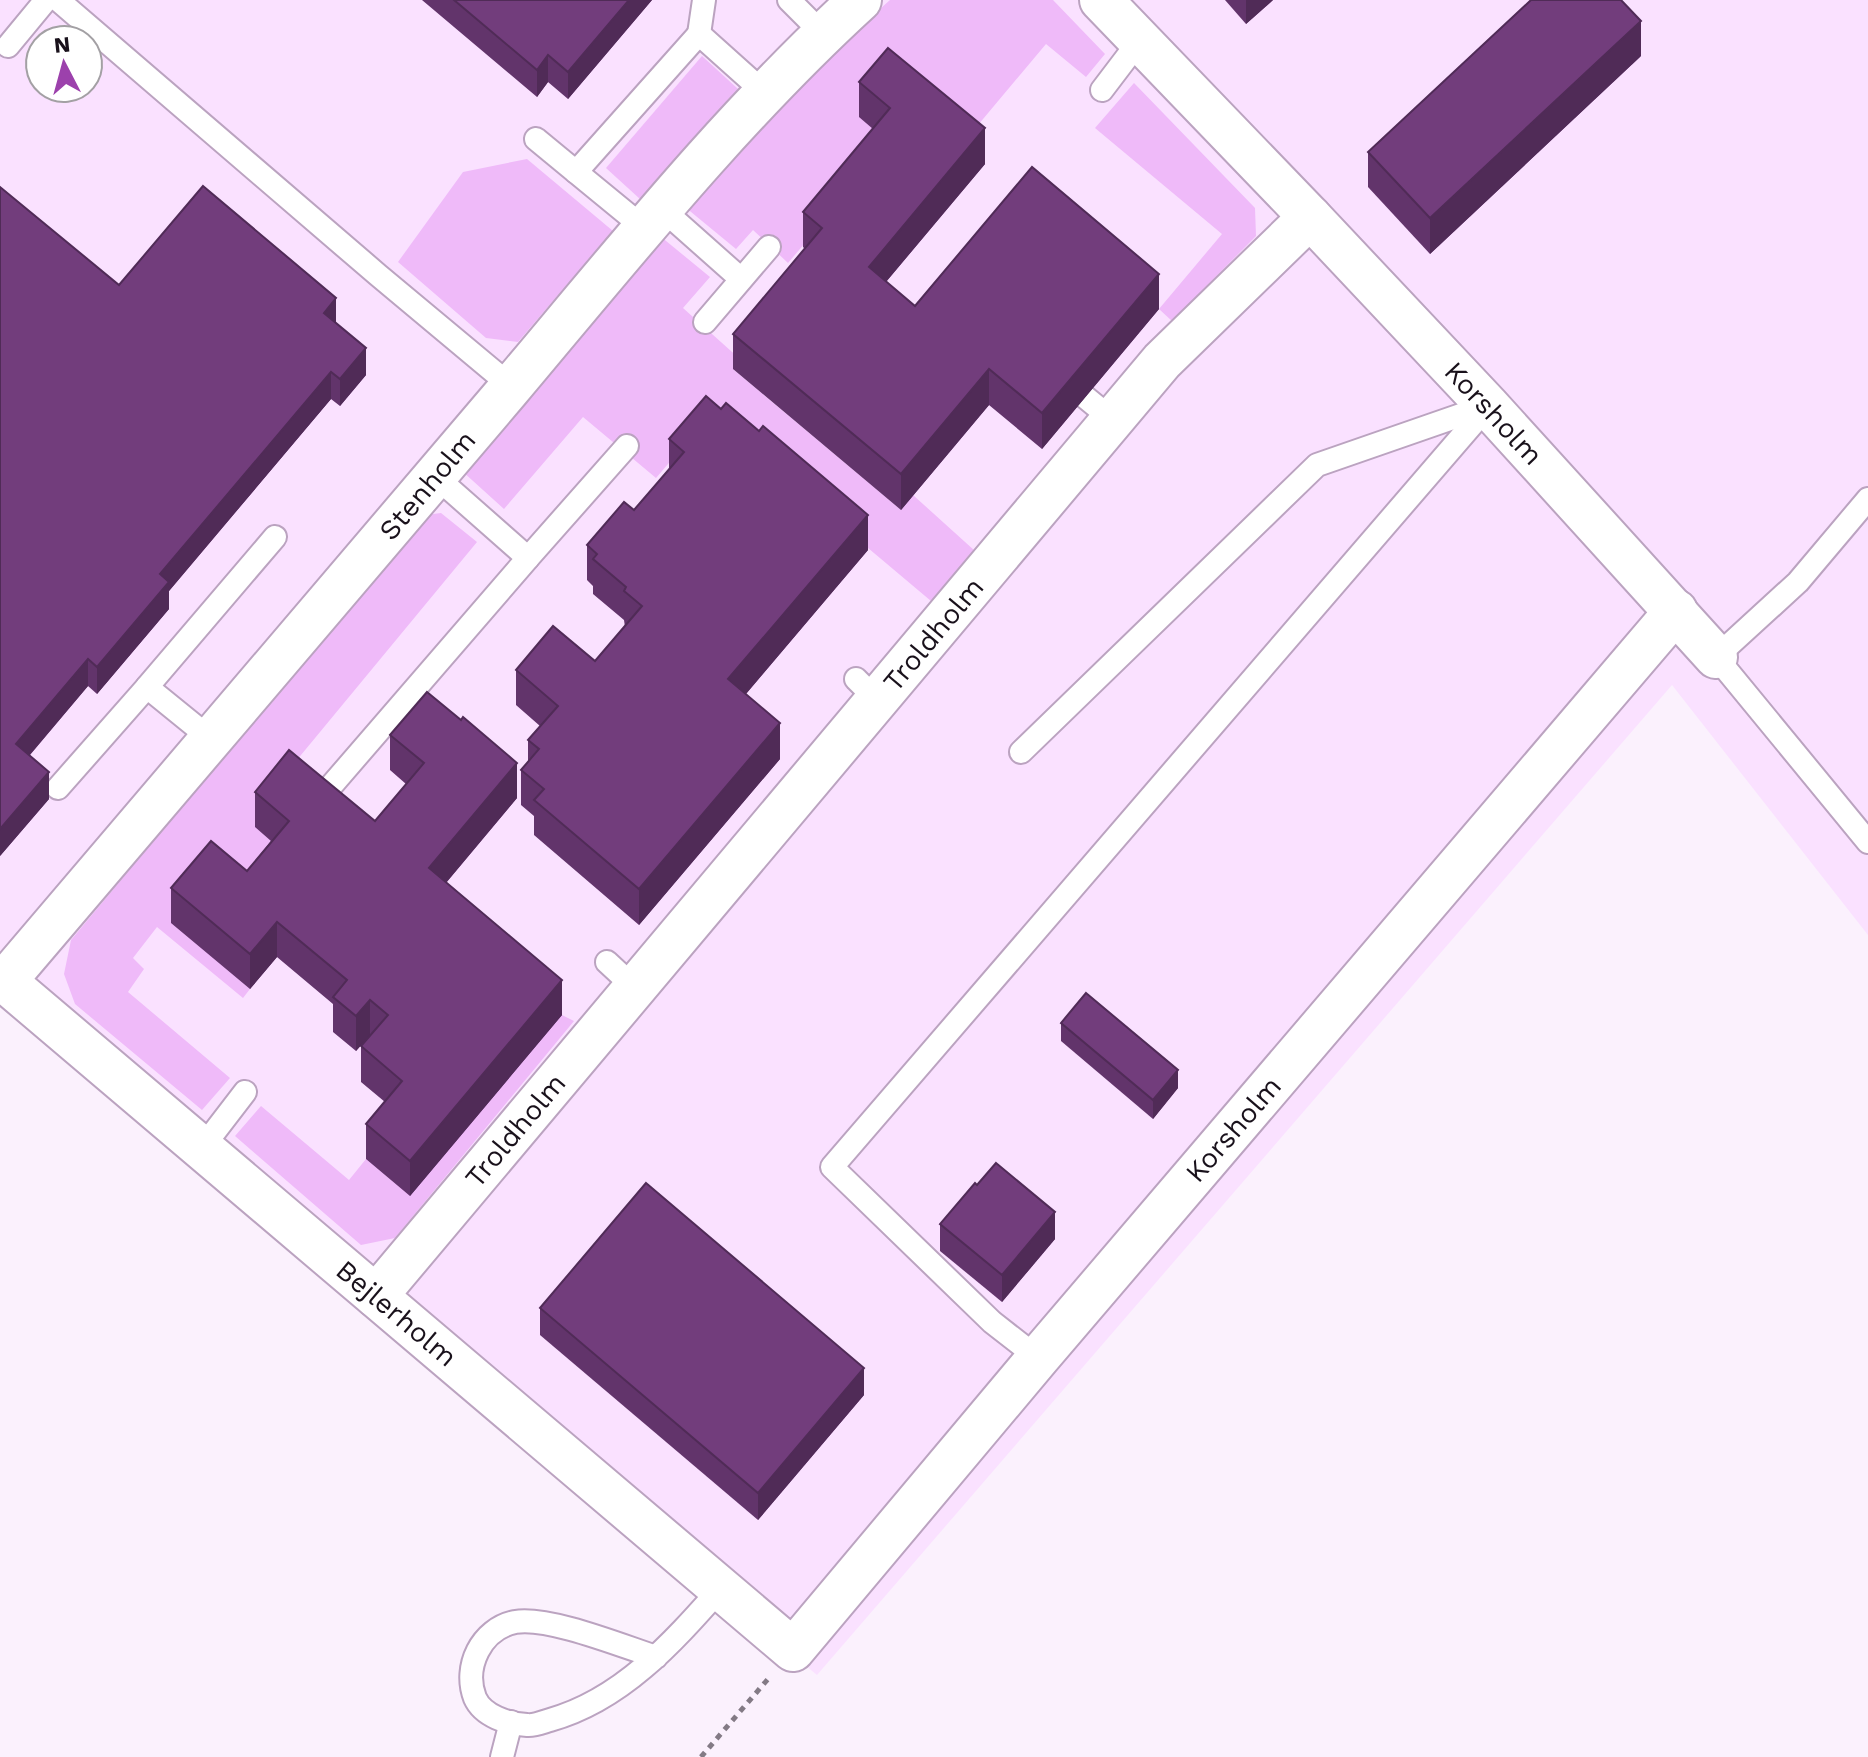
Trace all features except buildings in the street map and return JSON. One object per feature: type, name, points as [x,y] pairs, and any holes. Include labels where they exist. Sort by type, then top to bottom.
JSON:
[{"type":"street","name":"Stenholm","points":[[2,979],[211,739],[652,218],[823,34],[860,0]]},
{"type":"street","points":[[1101,0],[1310,217]]},
{"type":"street","name":"Korsholm","points":[[1310,217],[1488,406],[1716,657]]},
{"type":"street","name":"Troldholm","points":[[376,1296],[621,975],[1014,522],[1099,408],[1162,361],[1310,217]]},
{"type":"street","name":"Korsholm","points":[[793,1650],[1038,1358],[1676,611]]},
{"type":"street","name":"Bejlerholm","points":[[2,979],[793,1650]]},
{"type":"lane","points":[[8,46],[46,0]]},
{"type":"lane","points":[[58,0],[511,386]]},
{"type":"lane","points":[[576,172],[699,34],[704,0]]},
{"type":"lane","points":[[789,0],[823,34]]},
{"type":"lane","points":[[699,34],[766,94]]},
{"type":"lane","points":[[1102,90],[1140,40]]},
{"type":"lane","points":[[536,139],[576,172],[652,218],[741,279]]},
{"type":"lane","points":[[705,322],[769,247]]},
{"type":"lane","points":[[1021,752],[1317,465],[1488,406]]},
{"type":"lane","points":[[1038,1358],[992,1322],[832,1167],[1488,406]]},
{"type":"lane","points":[[331,786],[627,446]]},
{"type":"lane","points":[[435,476],[528,558]]},
{"type":"lane","points":[[1868,499],[1798,582],[1716,657],[1868,842]]},
{"type":"lane","points":[[58,788],[275,537]]},
{"type":"lane","points":[[147,687],[211,739]]},
{"type":"lane","points":[[202,1148],[245,1092]]},
{"type":"lane","points":[[656,1657],[550,1624],[516,1622],[497,1630],[479,1645],[470,1676],[476,1701],[496,1719],[529,1726],[577,1713],[621,1685],[670,1646],[721,1588]]},
{"type":"lane","points":[[502,1757],[511,1722]]},
{"type":"path","points":[[701,1757],[793,1650]]},
{"type":"shaded area","points":[[0,0],[1868,0],[1868,935],[1672,685],[817,1675],[0,998]]},
{"type":"shaded area","points":[[890,0],[1053,0],[1105,54],[1086,77],[1046,44],[973,131],[890,143],[788,263],[753,230],[736,249],[685,207],[833,51]]},
{"type":"shaded area","points":[[702,56],[738,89],[640,199],[606,168]]},
{"type":"shaded area","points":[[1134,83],[1255,208],[1256,236],[1172,321],[1159,309],[1222,234],[1095,128]]},
{"type":"shaded area","points":[[527,159],[613,231],[518,342],[486,338],[398,262],[463,172]]},
{"type":"shaded area","points":[[660,236],[710,277],[683,308],[741,360],[734,370],[900,509],[913,495],[975,551],[931,601],[710,415],[656,478],[583,417],[504,509],[462,471]]},
{"type":"shaded area","points":[[441,513],[477,542],[282,778],[289,856],[250,989],[243,998],[157,927],[133,958],[144,969],[128,992],[230,1078],[202,1110],[75,1004],[64,974],[71,940],[425,515]]},
{"type":"shaded area","points":[[562,1015],[574,1021],[395,1238],[361,1245],[235,1136],[261,1106],[349,1180],[366,1159]]}]
